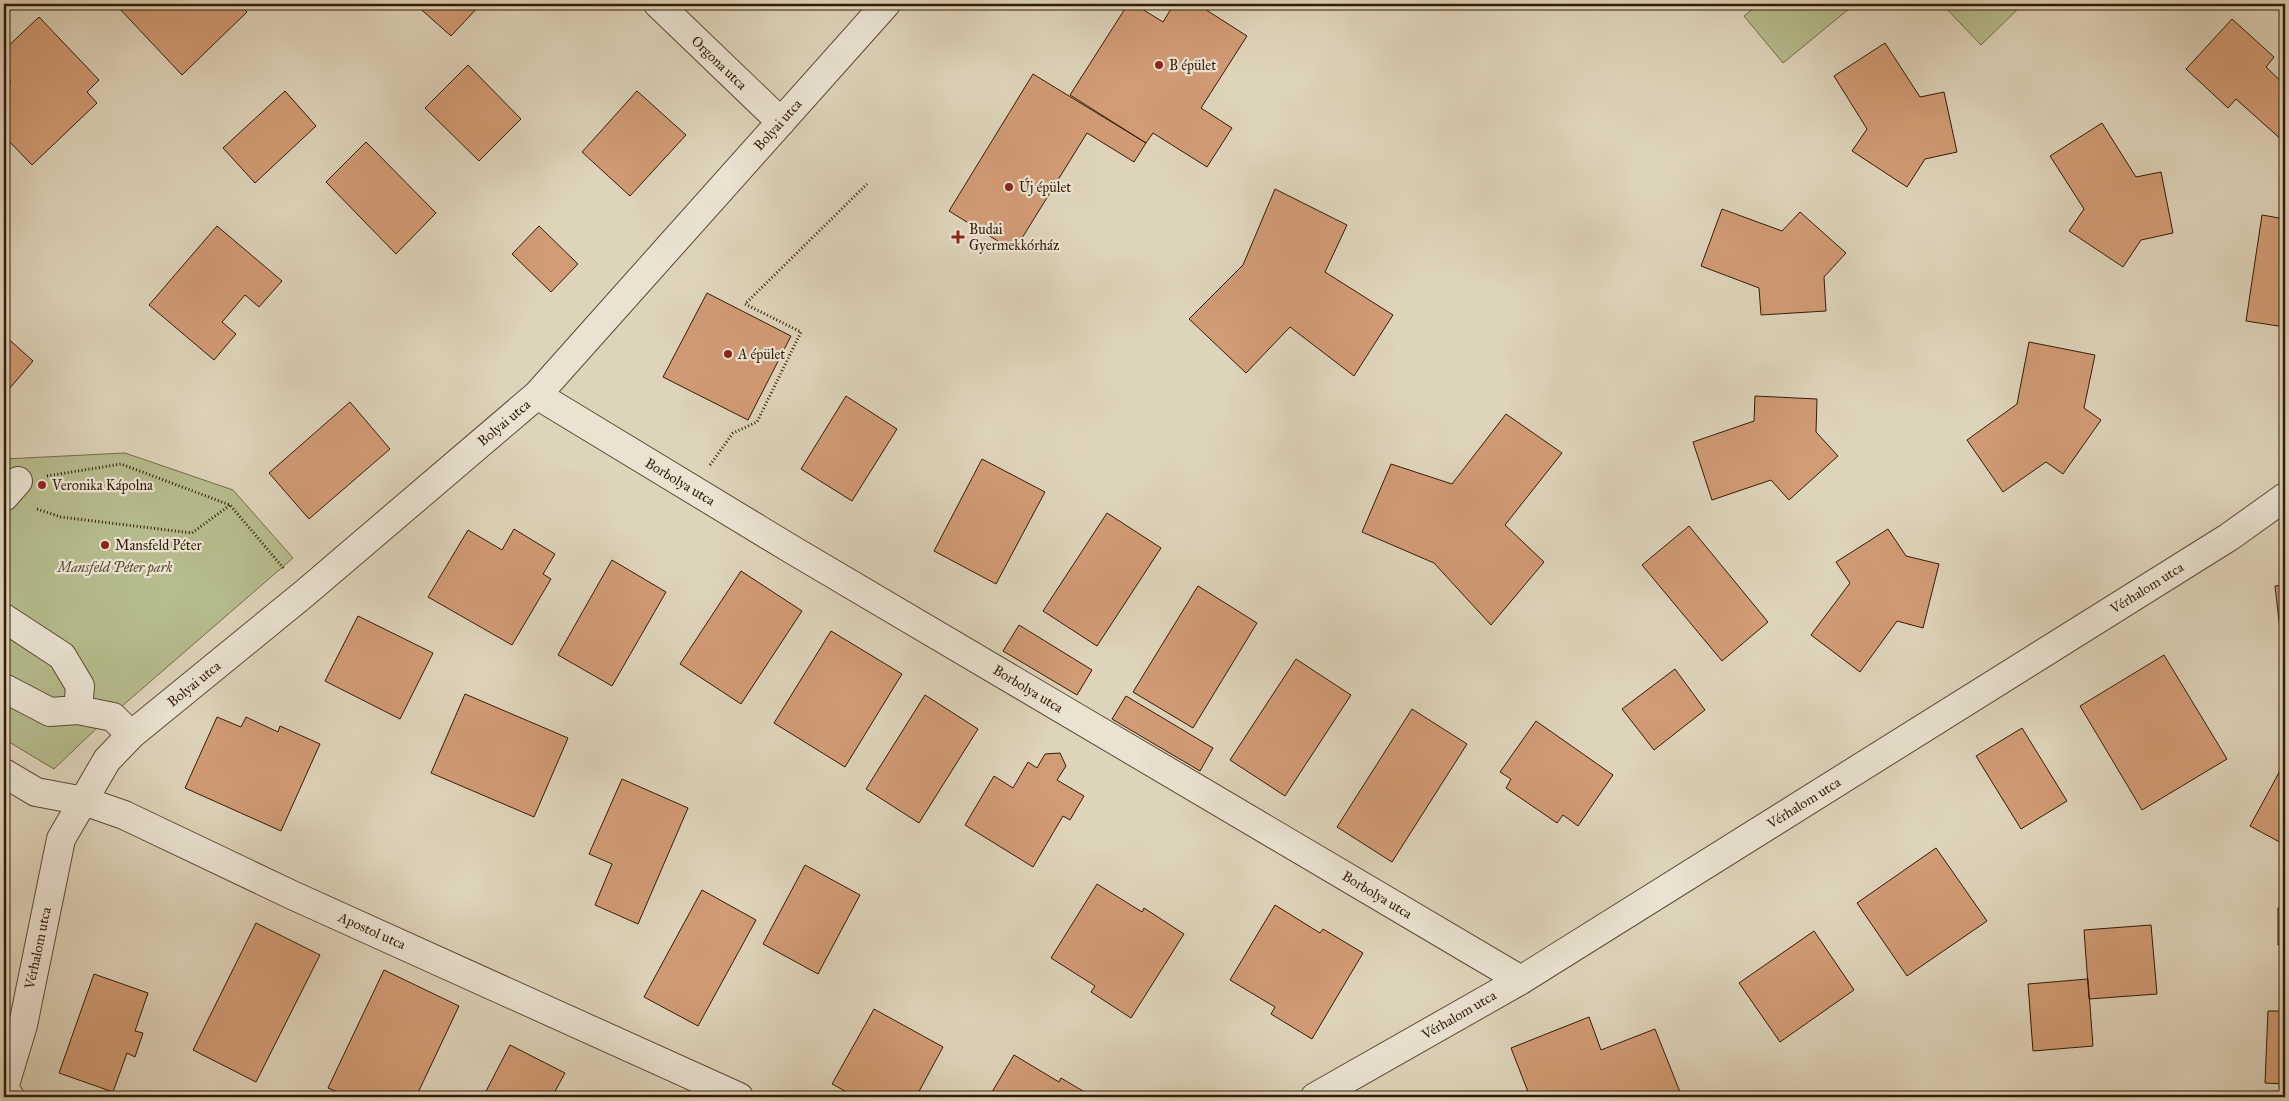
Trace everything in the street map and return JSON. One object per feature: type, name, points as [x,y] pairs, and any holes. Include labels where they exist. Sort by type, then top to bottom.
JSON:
[{"type":"street","name":"Orgona utca","points":[[658,4],[781,122]]},
{"type":"street","name":"Bolyai utca","points":[[84,801],[107,760],[131,736],[305,594],[537,395],[886,4]]},
{"type":"street","name":"Borbolya utca","points":[[537,395],[782,544],[1522,980]]},
{"type":"street","name":"Vérhalom utca","points":[[1316,1097],[1522,980],[2229,538],[2285,497]]},
{"type":"street","points":[[4,618],[62,656],[80,686],[78,710]]},
{"type":"street","points":[[4,688],[50,712],[78,710],[113,717],[131,736]]},
{"type":"street","name":"Apostol utca","points":[[4,773],[36,792],[84,801],[124,815],[292,895],[739,1097]]},
{"type":"street","name":"Vérhalom utca","points":[[10,1097],[4,1088],[13,1023],[61,838],[84,801]]},
{"type":"path","points":[[704,474],[733,433],[757,422],[801,332],[745,304],[867,184]]},
{"type":"path","points":[[11,489],[121,464],[230,505],[305,594]]},
{"type":"path","points":[[61,518],[192,533],[230,505]]},
{"type":"green space","points":[[1759,4],[1855,4],[1783,63],[1744,16]]},
{"type":"green space","points":[[1942,4],[2023,4],[1981,45]]},
{"type":"green space","name":"Mansfeld Péter park","points":[[125,453],[233,490],[293,558],[99,726],[54,769],[4,739],[4,459]]},
{"type":"building","points":[[121,4],[239,4],[247,12],[182,75],[118,7]]},
{"type":"building","points":[[415,4],[481,4],[451,36]]},
{"type":"building","name":"B épület","points":[[1128,4],[1134,4],[1163,22],[1174,4],[1197,4],[1247,36],[1201,108],[1232,128],[1207,167],[1153,133],[1146,143],[1070,95]]},
{"type":"building","points":[[39,17],[99,80],[87,92],[97,103],[32,165],[4,136],[4,99],[9,93],[10,80],[4,73],[4,50]]},
{"type":"building","points":[[2232,19],[2274,57],[2266,67],[2285,85],[2284,142],[2236,99],[2228,108],[2186,69]]},
{"type":"building","points":[[1885,43],[1920,97],[1944,92],[1957,152],[1925,159],[1907,187],[1852,151],[1867,129],[1834,76]]},
{"type":"building","points":[[468,65],[521,119],[479,161],[425,108]]},
{"type":"building","name":"Új épület","points":[[1033,74],[1146,143],[1134,162],[1087,133],[1014,251],[949,211]]},
{"type":"building","points":[[285,91],[316,126],[255,183],[223,148]]},
{"type":"building","points":[[637,91],[686,135],[630,196],[582,152]]},
{"type":"building","points":[[2102,123],[2136,177],[2161,172],[2173,233],[2141,240],[2123,267],[2069,231],[2084,209],[2050,156]]},
{"type":"building","points":[[366,142],[436,213],[396,254],[326,182]]},
{"type":"building","points":[[1275,189],[1347,225],[1325,272],[1393,315],[1354,376],[1290,327],[1246,373],[1189,319],[1243,265]]},
{"type":"building","points":[[1722,209],[1782,231],[1800,212],[1846,253],[1824,277],[1826,311],[1761,315],[1759,288],[1701,266]]},
{"type":"building","points":[[2262,215],[2285,219],[2285,327],[2246,321]]},
{"type":"building","points":[[217,226],[282,281],[259,307],[245,295],[222,322],[236,334],[214,360],[149,305]]},
{"type":"building","points":[[539,226],[578,264],[551,292],[512,254]]},
{"type":"building","name":"A épület","points":[[707,293],[791,336],[748,420],[663,377]]},
{"type":"building","points":[[4,335],[33,361],[4,395]]},
{"type":"building","points":[[2029,342],[2095,355],[2084,408],[2101,420],[2063,474],[2046,462],[2003,492],[1967,440],[2017,404]]},
{"type":"building","points":[[846,396],[897,429],[852,501],[801,469]]},
{"type":"building","points":[[1755,396],[1817,399],[1816,432],[1838,456],[1789,500],[1771,480],[1712,500],[1693,442],[1754,421]]},
{"type":"building","points":[[350,402],[390,449],[309,519],[269,473]]},
{"type":"building","points":[[1506,414],[1562,453],[1505,525],[1544,562],[1491,625],[1434,563],[1362,532],[1391,464],[1452,484]]},
{"type":"building","points":[[982,459],[1045,492],[996,584],[934,551]]},
{"type":"building","points":[[1107,513],[1161,548],[1097,646],[1043,611]]},
{"type":"building","points":[[1689,526],[1768,622],[1722,661],[1642,565]]},
{"type":"building","points":[[514,529],[555,554],[543,574],[551,579],[512,645],[428,597],[468,530],[502,550]]},
{"type":"building","points":[[1888,529],[1906,556],[1939,564],[1923,628],[1897,621],[1860,672],[1811,635],[1850,583],[1836,562]]},
{"type":"building","points":[[612,560],[666,592],[612,686],[558,655]]},
{"type":"building","points":[[741,571],[802,611],[741,704],[680,664]]},
{"type":"building","points":[[2285,585],[2285,629],[2280,630],[2275,586]]},
{"type":"building","points":[[1198,586],[1257,623],[1193,728],[1133,692]]},
{"type":"building","points":[[358,616],[433,653],[400,719],[325,681]]},
{"type":"building","points":[[1019,625],[1092,670],[1077,695],[1003,651]]},
{"type":"building","points":[[831,631],[902,674],[845,767],[774,723]]},
{"type":"building","points":[[2164,655],[2227,759],[2142,810],[2080,706]]},
{"type":"building","points":[[1296,659],[1351,695],[1285,796],[1230,760]]},
{"type":"building","points":[[1675,669],[1705,710],[1654,750],[1622,709]]},
{"type":"building","points":[[465,694],[568,738],[534,817],[431,773]]},
{"type":"building","points":[[925,695],[978,729],[919,823],[866,789]]},
{"type":"building","points":[[1126,696],[1213,748],[1200,771],[1112,719]]},
{"type":"building","points":[[1412,709],[1467,744],[1392,862],[1337,827]]},
{"type":"building","points":[[217,717],[241,727],[246,717],[278,732],[280,726],[320,744],[281,831],[185,788]]},
{"type":"building","points":[[1536,721],[1613,775],[1578,826],[1563,815],[1557,823],[1506,788],[1511,779],[1500,772]]},
{"type":"building","points":[[2022,728],[2067,801],[2021,829],[1976,756]]},
{"type":"building","points":[[1060,753],[1066,766],[1057,780],[1084,796],[1070,820],[1063,816],[1033,867],[965,825],[994,776],[1013,788],[1028,762],[1037,768],[1045,754]]},
{"type":"building","points":[[2282,767],[2285,768],[2285,845],[2250,826]]},
{"type":"building","points":[[622,779],[688,808],[638,924],[595,905],[612,864],[589,854]]},
{"type":"building","points":[[1936,848],[1987,921],[1907,976],[1857,903]]},
{"type":"building","points":[[805,865],[860,895],[818,974],[763,944]]},
{"type":"building","points":[[1097,884],[1142,912],[1144,908],[1184,934],[1131,1018],[1091,992],[1095,986],[1051,958]]},
{"type":"building","points":[[702,890],[756,920],[698,1026],[644,997]]},
{"type":"building","points":[[1275,905],[1320,933],[1323,929],[1363,953],[1312,1039],[1271,1014],[1275,1007],[1230,980]]},
{"type":"building","points":[[2278,908],[2285,908],[2285,944],[2278,945]]},
{"type":"building","points":[[256,923],[320,955],[256,1082],[193,1050]]},
{"type":"building","points":[[2151,925],[2157,994],[2089,999],[2084,930]]},
{"type":"building","points":[[1814,931],[1854,990],[1780,1042],[1739,983]]},
{"type":"building","points":[[384,970],[459,1006],[416,1097],[349,1097],[328,1088]]},
{"type":"building","points":[[94,974],[148,993],[135,1031],[143,1033],[135,1057],[127,1053],[113,1092],[59,1073]]},
{"type":"building","points":[[2088,979],[2093,1046],[2033,1051],[2028,984]]},
{"type":"building","points":[[874,1009],[943,1047],[916,1097],[856,1097],[832,1084]]},
{"type":"building","points":[[2268,1011],[2285,1011],[2285,1084],[2265,1083]]},
{"type":"building","points":[[1589,1017],[1601,1050],[1655,1029],[1682,1097],[1530,1097],[1511,1048]]},
{"type":"building","points":[[510,1045],[565,1073],[552,1097],[483,1097]]},
{"type":"building","points":[[1014,1055],[1059,1082],[1061,1078],[1093,1097],[989,1097]]},
{"type":"place","name":"B épület","points":[[1159,65]]},
{"type":"place","name":"Új épület","points":[[1009,187]]},
{"type":"place","name":"Budai Gyermekkórház","points":[[958,237]]},
{"type":"place","name":"A épület","points":[[728,354]]},
{"type":"place","name":"Veronika Kápolna","points":[[42,485]]},
{"type":"place","name":"Mansfeld Péter","points":[[105,545]]}]
